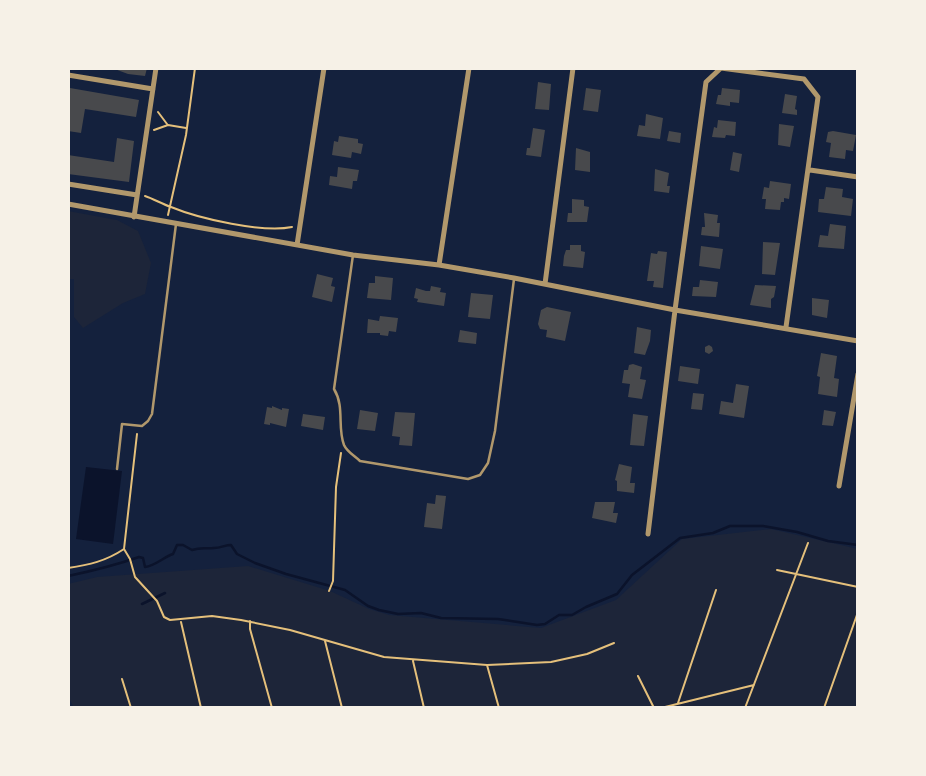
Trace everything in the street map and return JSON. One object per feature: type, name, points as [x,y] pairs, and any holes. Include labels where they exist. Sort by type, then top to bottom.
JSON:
[{"type":"street","points":[[134,217],[156,68]]},
{"type":"street","points":[[297,245],[324,68]]},
{"type":"street","points":[[439,265],[469,68]]},
{"type":"street","points":[[545,284],[573,68]]},
{"type":"street","points":[[648,534],[706,82],[720,68],[804,79],[818,97],[810,170],[786,327]]},
{"type":"street","points":[[68,75],[153,89]]},
{"type":"street","points":[[810,170],[858,177]]},
{"type":"street","points":[[68,184],[137,195]]},
{"type":"street","points":[[68,204],[353,255],[439,265],[514,278],[675,310],[858,341]]},
{"type":"street","points":[[839,486],[858,374]]},
{"type":"lane","points":[[117,469],[122,424],[142,426],[152,414],[176,224]]},
{"type":"lane","points":[[353,255],[334,389],[339,398],[343,443],[360,461],[395,469],[468,479],[480,475],[488,463],[495,431],[514,278]]},
{"type":"path","points":[[165,223],[187,128],[195,68]]},
{"type":"path","points":[[151,106],[168,125]]},
{"type":"path","points":[[146,133],[168,125],[187,128]]},
{"type":"path","points":[[137,195],[229,223],[282,229],[300,225]]},
{"type":"path","points":[[139,426],[124,549],[135,578],[157,601],[164,617],[180,621],[212,616],[250,621],[384,657],[487,665],[551,662],[587,654],[614,643]]},
{"type":"path","points":[[330,589],[336,487],[343,443]]},
{"type":"path","points":[[745,708],[808,544]]},
{"type":"path","points":[[68,568],[89,565],[112,557],[124,549]]},
{"type":"path","points":[[777,570],[858,587]]},
{"type":"path","points":[[678,704],[716,590]]},
{"type":"path","points":[[824,708],[858,612]]},
{"type":"path","points":[[180,621],[201,708]]},
{"type":"path","points":[[250,621],[272,708]]},
{"type":"path","points":[[324,640],[342,708]]},
{"type":"path","points":[[413,660],[424,708]]},
{"type":"path","points":[[487,665],[499,708]]},
{"type":"path","points":[[638,676],[654,708]]},
{"type":"path","points":[[122,679],[131,708]]},
{"type":"path","points":[[661,708],[755,685]]},
{"type":"shaded area","points":[[68,211],[117,220],[138,231],[151,263],[145,294],[123,303],[83,328],[74,317],[74,279],[68,279]]},
{"type":"shaded area","points":[[86,467],[122,471],[113,544],[76,539]]},
{"type":"shaded area","points":[[771,529],[858,549],[858,708],[74,708],[68,696],[68,584],[97,577],[248,566],[330,591],[389,615],[541,628],[616,600],[682,539]]},
{"type":"building","points":[[112,68],[147,68],[145,76]]},
{"type":"building","points":[[538,82],[551,84],[549,110],[535,109]]},
{"type":"building","points":[[70,88],[139,100],[136,117],[85,109],[81,133],[68,131]]},
{"type":"building","points":[[586,88],[601,90],[598,112],[583,110]]},
{"type":"building","points":[[722,88],[740,90],[739,103],[730,102],[730,106],[716,104]]},
{"type":"building","points":[[785,94],[797,96],[797,115],[782,113]]},
{"type":"building","points":[[646,114],[663,118],[660,139],[637,136],[639,125],[645,126]]},
{"type":"building","points":[[718,120],[736,122],[735,136],[712,137]]},
{"type":"building","points":[[779,124],[794,126],[790,147],[778,145]]},
{"type":"building","points":[[533,128],[545,130],[541,157],[526,155],[527,148],[530,148]]},
{"type":"building","points":[[669,131],[681,133],[680,143],[667,141]]},
{"type":"building","points":[[828,132],[856,135],[853,151],[846,150],[845,159],[829,157],[831,143],[826,142]]},
{"type":"building","points":[[339,136],[358,139],[358,143],[363,144],[361,154],[352,152],[351,158],[332,155],[334,141],[338,142]]},
{"type":"building","points":[[117,138],[134,141],[129,182],[68,174],[68,155],[114,162]]},
{"type":"building","points":[[576,148],[590,152],[590,172],[575,170]]},
{"type":"building","points":[[733,152],[742,154],[739,172],[730,170]]},
{"type":"building","points":[[338,167],[359,170],[352,189],[329,185],[330,176],[337,177]]},
{"type":"building","points":[[655,169],[669,173],[669,193],[654,191]]},
{"type":"building","points":[[770,181],[791,184],[789,199],[784,198],[780,210],[765,209],[766,199],[762,199],[764,187],[769,188]]},
{"type":"building","points":[[826,187],[843,189],[842,197],[853,199],[851,216],[818,212],[819,199],[824,199]]},
{"type":"building","points":[[572,199],[584,200],[584,206],[589,207],[587,222],[567,222],[568,213],[572,213]]},
{"type":"building","points":[[704,213],[718,215],[719,237],[701,235],[702,227],[705,227]]},
{"type":"building","points":[[830,224],[846,226],[844,249],[818,247],[820,235],[828,236]]},
{"type":"building","points":[[763,242],[780,243],[775,275],[762,274]]},
{"type":"building","points":[[570,245],[581,245],[581,251],[585,252],[583,268],[563,266],[566,250],[570,250]]},
{"type":"building","points":[[701,246],[723,249],[720,269],[699,266]]},
{"type":"building","points":[[658,251],[667,252],[663,288],[653,287],[654,281],[647,281],[651,253],[657,254]]},
{"type":"building","points":[[317,274],[333,278],[331,286],[335,287],[332,302],[312,297]]},
{"type":"building","points":[[375,276],[393,278],[391,300],[367,298],[369,283],[375,283]]},
{"type":"building","points":[[700,280],[718,282],[716,297],[692,296],[693,287],[699,287]]},
{"type":"building","points":[[755,285],[776,286],[771,308],[750,305]]},
{"type":"building","points":[[431,286],[441,288],[440,292],[446,293],[444,306],[417,302],[418,299],[414,298],[416,288],[430,291]]},
{"type":"building","points":[[471,293],[493,295],[490,319],[468,317]]},
{"type":"building","points":[[812,298],[829,300],[827,318],[812,315]]},
{"type":"building","points":[[547,307],[571,312],[565,341],[546,337],[547,330],[540,329],[538,324],[541,310]]},
{"type":"building","points":[[380,316],[398,318],[396,332],[389,331],[388,336],[367,333],[368,319],[379,321]]},
{"type":"building","points":[[637,327],[651,330],[645,355],[634,353]]},
{"type":"building","points":[[460,330],[477,333],[476,344],[458,342]]},
{"type":"building","points":[[709,345],[713,351],[709,354],[705,352],[705,347]]},
{"type":"building","points":[[821,353],[837,356],[834,378],[839,379],[837,397],[818,394],[820,377],[817,376]]},
{"type":"building","points":[[629,365],[642,367],[640,379],[646,380],[642,399],[628,397],[630,384],[622,383],[624,370],[628,370]]},
{"type":"building","points":[[680,366],[700,369],[698,384],[678,381]]},
{"type":"building","points":[[736,384],[749,386],[744,418],[719,414],[721,401],[733,403]]},
{"type":"building","points":[[693,393],[704,394],[702,410],[691,409]]},
{"type":"building","points":[[267,407],[282,410],[289,409],[286,427],[264,424]]},
{"type":"building","points":[[360,410],[378,413],[375,431],[357,429]]},
{"type":"building","points":[[824,410],[836,412],[833,426],[822,425]]},
{"type":"building","points":[[395,412],[415,413],[412,446],[399,445],[400,437],[392,436]]},
{"type":"building","points":[[303,414],[325,417],[323,430],[301,426]]},
{"type":"building","points":[[633,414],[648,416],[644,446],[630,445]]},
{"type":"building","points":[[619,464],[632,467],[630,483],[635,483],[634,493],[617,491],[615,480]]},
{"type":"building","points":[[436,495],[446,496],[442,529],[424,527],[427,503],[435,504]]},
{"type":"building","points":[[595,502],[615,502],[613,513],[618,513],[616,523],[592,518]]},
{"type":"waterway","points":[[68,576],[139,557],[143,558],[145,567],[149,566],[173,554],[177,545],[192,550],[231,545],[237,554],[255,563],[345,590],[368,606],[379,610],[398,614],[421,613],[441,618],[498,619],[537,625],[545,624],[559,615],[572,615],[617,594],[632,575],[680,538],[713,533],[730,526],[763,526],[858,545]]},
{"type":"waterway","points":[[142,604],[165,593]]}]
